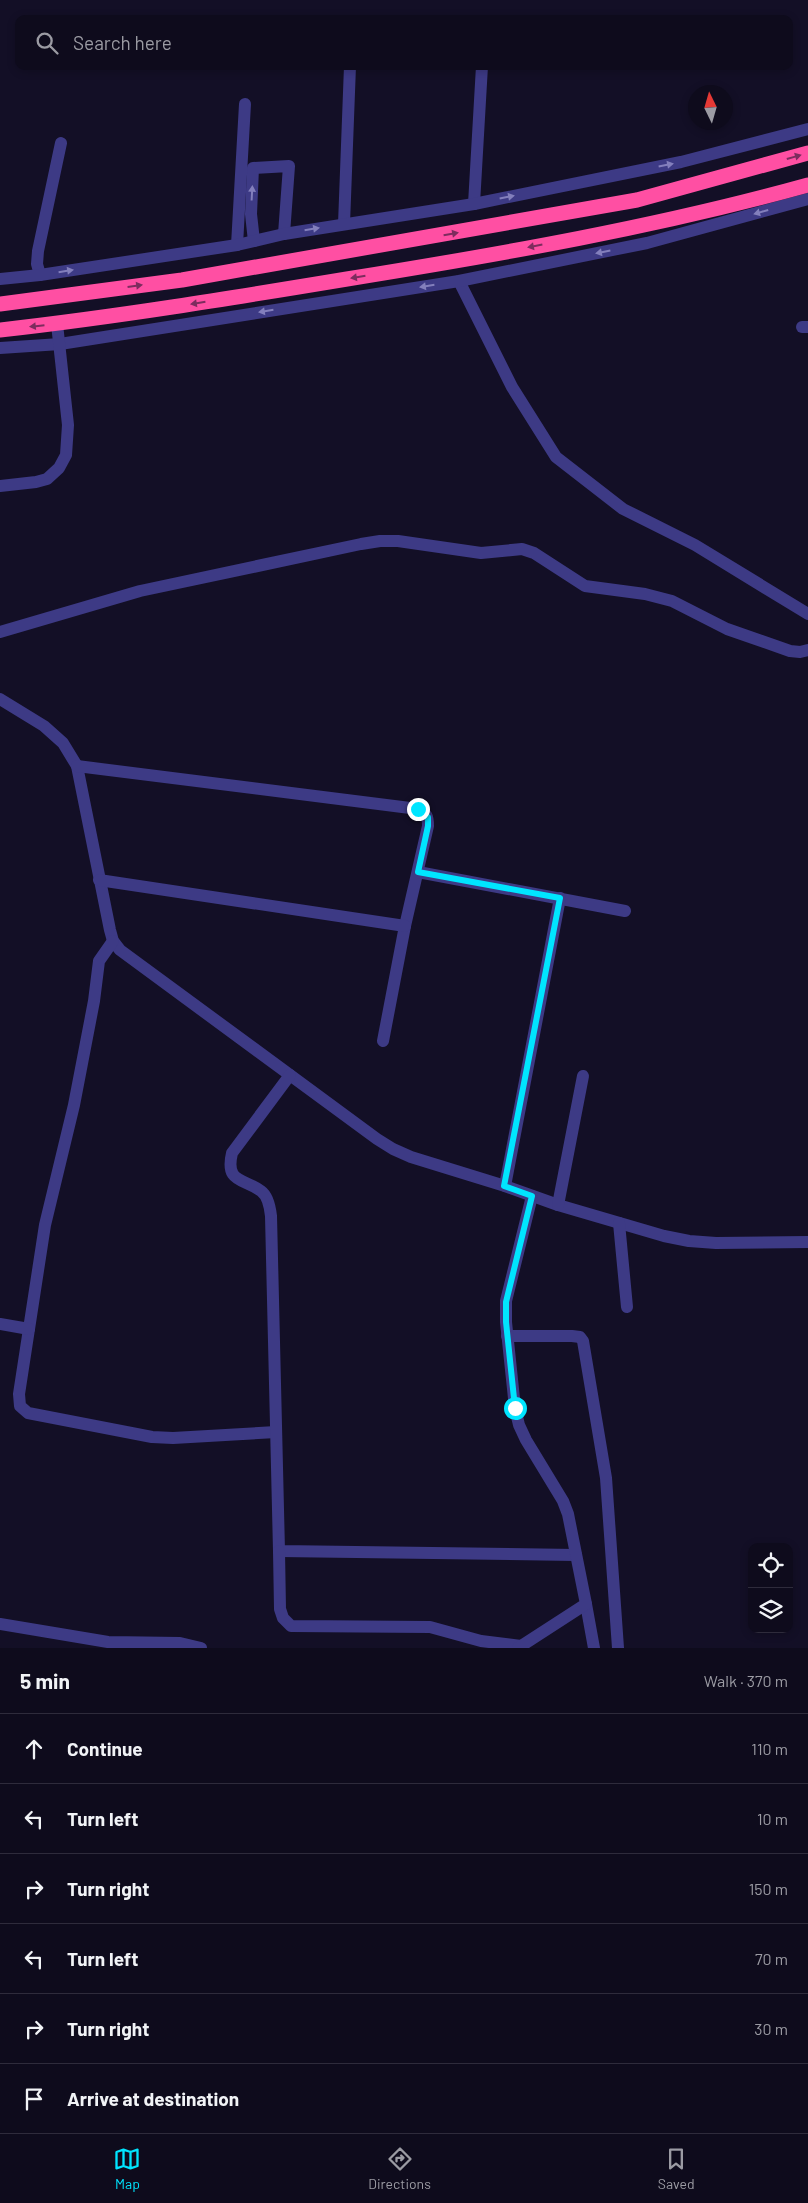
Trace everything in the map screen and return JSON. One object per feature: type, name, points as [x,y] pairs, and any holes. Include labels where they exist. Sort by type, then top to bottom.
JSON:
[{"type":"highway","points":[[0,304],[182,280],[648,197],[808,153]]},
{"type":"highway","points":[[0,330],[57,324],[182,306],[454,262],[652,224],[740,204],[808,185]]},
{"type":"street","points":[[344,224],[350,70]]},
{"type":"street","points":[[474,204],[482,70]]},
{"type":"street","points":[[237,245],[245,104]]},
{"type":"street","points":[[0,279],[40,275],[237,245],[284,234],[474,204],[681,162],[808,129]]},
{"type":"street","points":[[40,275],[37,264],[38,251],[61,143]]},
{"type":"street","points":[[254,241],[251,214],[253,168],[289,166],[284,234]]},
{"type":"street","points":[[0,348],[60,344],[459,281],[647,243],[808,199]]},
{"type":"street","points":[[459,281],[512,387],[556,457],[623,510],[695,544],[808,614]]},
{"type":"street","points":[[0,486],[47,479],[58,468],[66,455],[68,425],[57,324]]},
{"type":"street","points":[[0,632],[140,591],[380,541],[481,553],[522,549],[534,553],[585,586],[658,597],[672,601],[734,632],[790,650],[800,652],[808,650]]},
{"type":"street","points":[[0,699],[44,726],[63,743],[77,766],[113,942],[120,950],[393,1149],[558,1205],[689,1241],[716,1243],[808,1242]]},
{"type":"street","points":[[77,766],[418,809],[428,817],[428,826],[405,926],[383,1041]]},
{"type":"street","points":[[418,872],[625,910]]},
{"type":"street","points":[[99,880],[405,926]]},
{"type":"street","points":[[504,1186],[560,898]]},
{"type":"street","points":[[113,942],[99,961],[94,1001],[74,1105],[46,1219],[19,1394],[20,1406],[28,1413],[152,1436],[173,1438],[276,1432]]},
{"type":"street","points":[[290,1075],[232,1153],[230,1163],[231,1173],[237,1180],[262,1192],[269,1202],[271,1216],[280,1609],[283,1618],[291,1626],[424,1626],[438,1628],[481,1641],[519,1647],[586,1604]]},
{"type":"street","points":[[558,1205],[583,1076]]},
{"type":"street","points":[[532,1196],[506,1302],[507,1336],[515,1408],[519,1425],[563,1501],[571,1524],[594,1648]]},
{"type":"street","points":[[619,1223],[628,1307]]},
{"type":"street","points":[[0,1324],[29,1329]]},
{"type":"street","points":[[507,1336],[572,1336],[580,1337],[583,1341],[606,1478],[618,1648]]},
{"type":"street","points":[[279,1551],[576,1555]]},
{"type":"street","points":[[0,1624],[108,1642],[180,1643],[201,1648]]},
{"type":"route","points":[[418,809],[424,811],[428,817],[428,826],[418,872],[560,898],[504,1186],[532,1196],[506,1302],[506,1322],[515,1408]]}]
